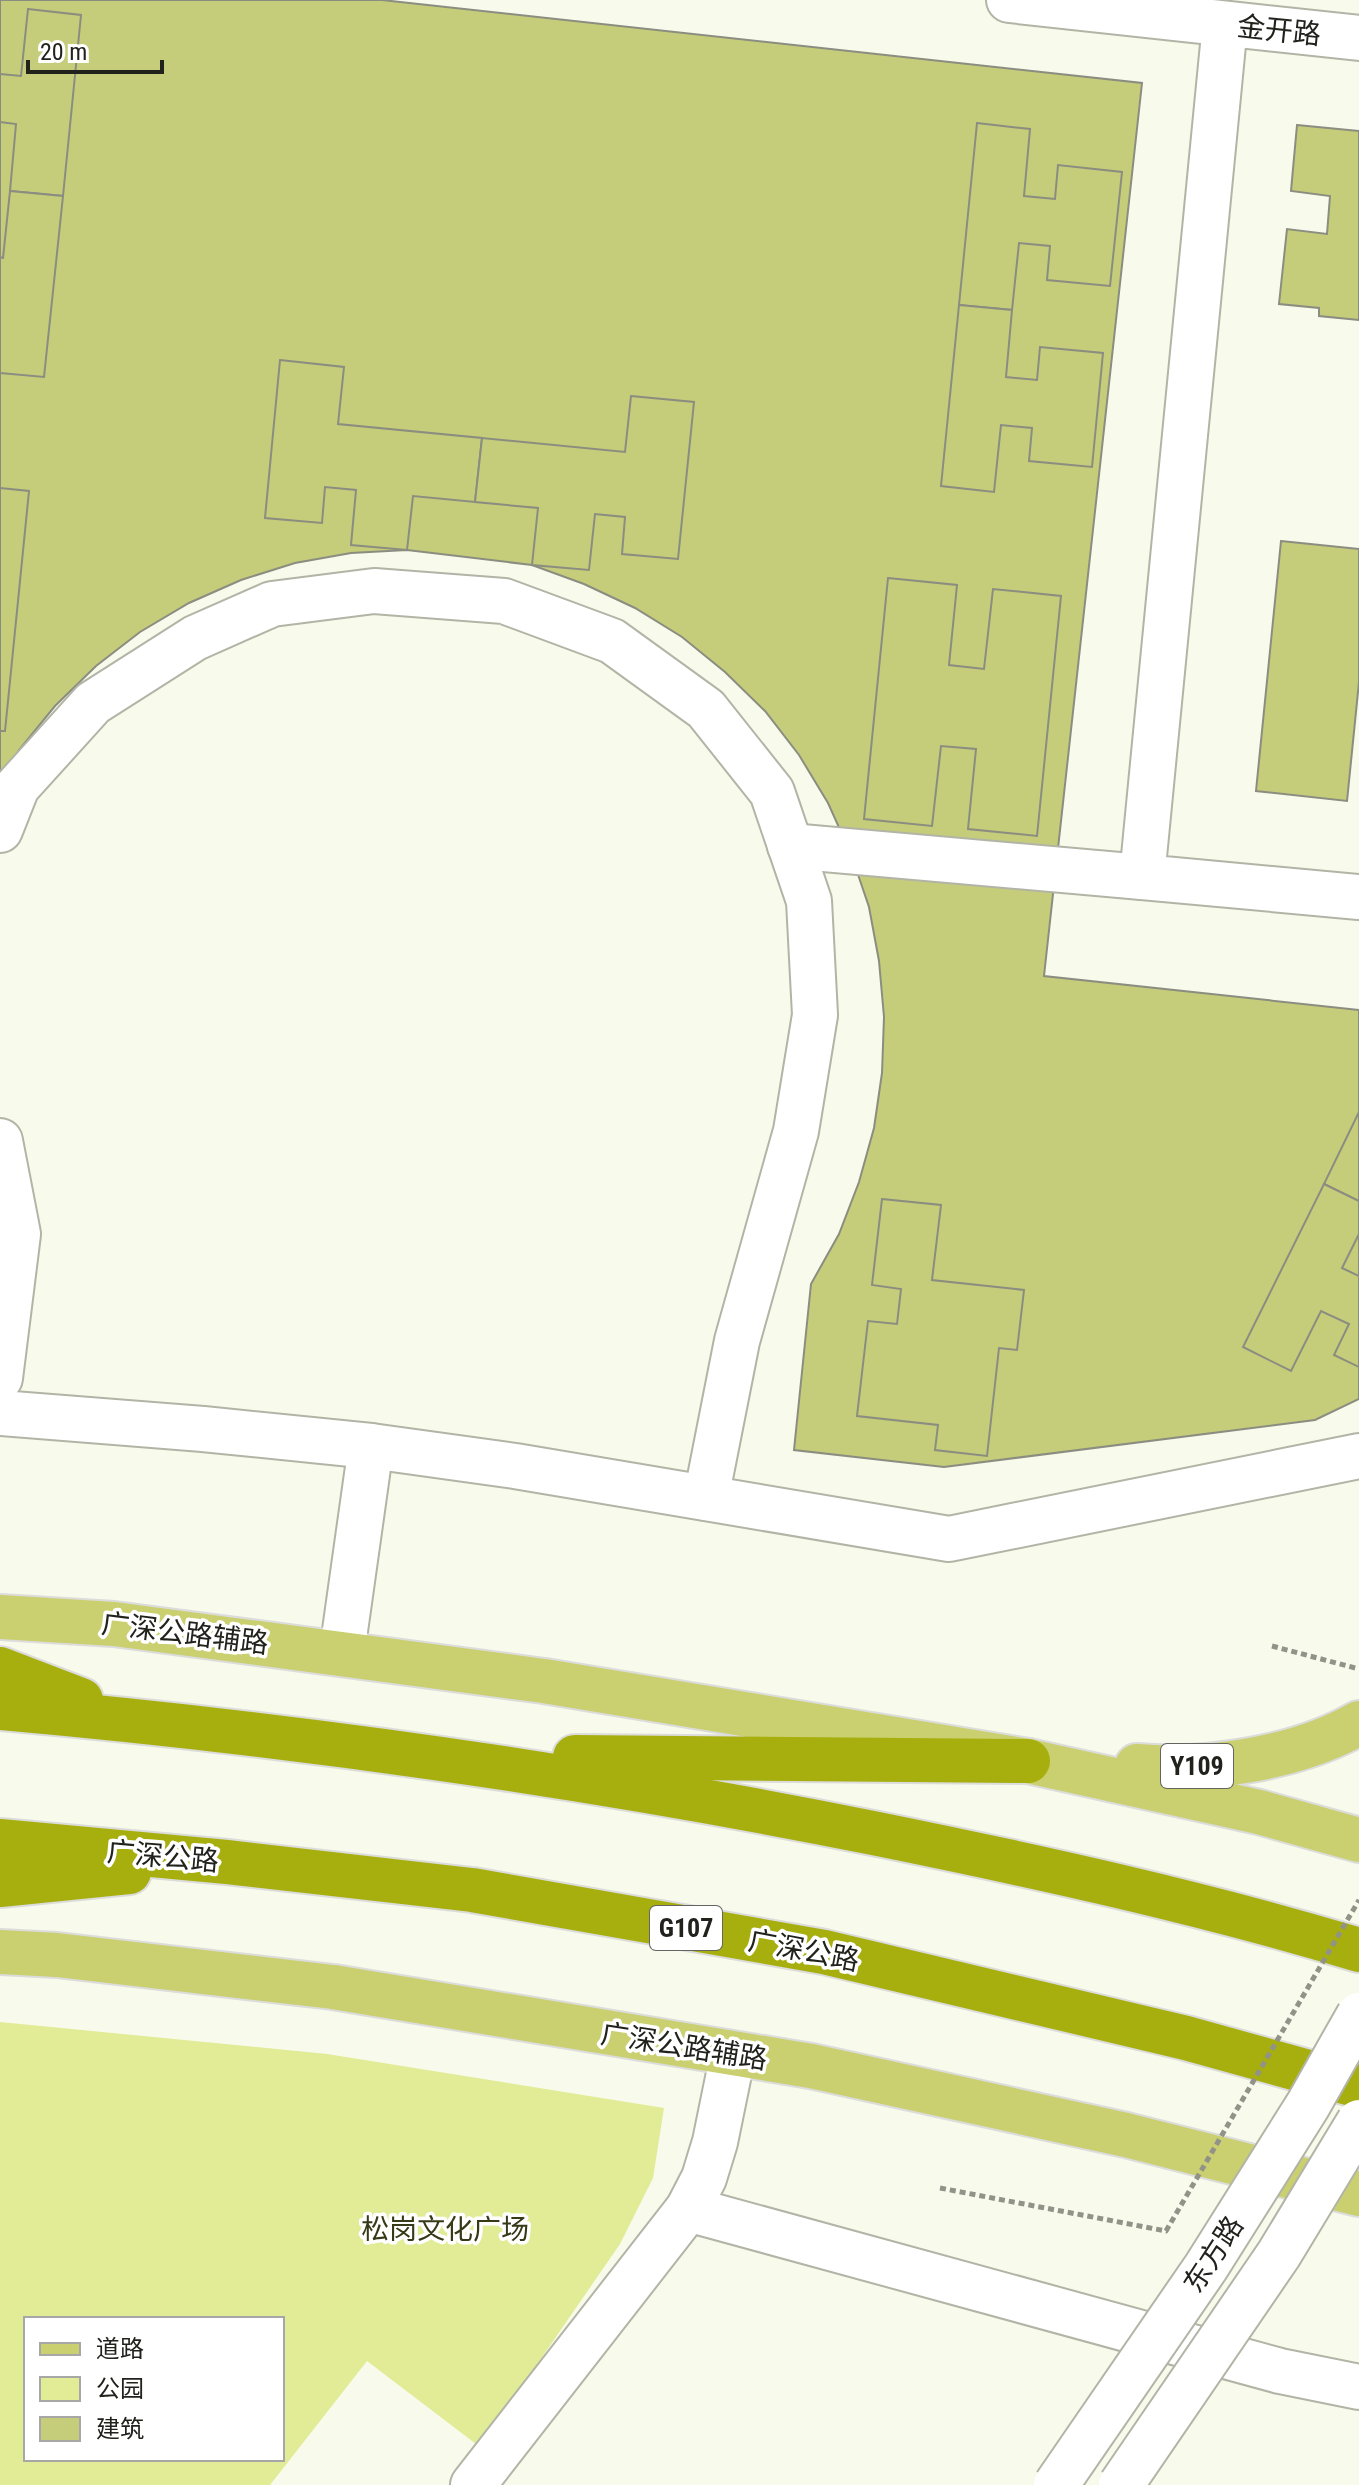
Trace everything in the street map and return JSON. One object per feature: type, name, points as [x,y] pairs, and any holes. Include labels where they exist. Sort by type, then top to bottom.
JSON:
[{"type":"highway","points":[[0,1669],[132,1719]]},
{"type":"highway","points":[[0,1708],[132,1719],[430,1756],[725,1804],[961,1851],[1256,1919],[1359,1950]]},
{"type":"highway","points":[[430,1756],[1028,1761]]},
{"type":"highway","name":"广深公路","points":[[0,1841],[227,1862],[472,1890],[824,1952],[1186,2038],[1359,2086]]},
{"type":"highway","points":[[0,1885],[227,1862]]},
{"type":"main road","name":"广深公路辅路","points":[[0,1617],[114,1624],[544,1681],[1028,1761],[1259,1812],[1359,1840]]},
{"type":"main road","name":"Y109","points":[[1028,1761],[1168,1769],[1228,1764],[1285,1752],[1359,1723]]},
{"type":"main road","name":"广深公路辅路","points":[[0,1952],[57,1955],[333,1987],[811,2066],[1126,2135],[1359,2194]]},
{"type":"street","name":"金开路","points":[[1009,0],[1359,38]]},
{"type":"street","points":[[1142,877],[1225,24]]},
{"type":"street","points":[[0,830],[8,786],[93,703],[195,638],[272,604],[374,591],[504,601],[612,641],[706,709],[772,792],[809,901],[815,1015],[796,1131],[737,1341],[706,1498]]},
{"type":"street","points":[[790,846],[1359,897]]},
{"type":"street","points":[[0,1141],[18,1234],[0,1378]]},
{"type":"street","points":[[0,1413],[371,1446],[515,1466],[949,1539],[1359,1456]]},
{"type":"street","points":[[342,1652],[371,1446]]},
{"type":"street","name":"东方路","points":[[1056,2485],[1206,2267],[1308,2105],[1359,2015]]},
{"type":"street","points":[[473,2485],[688,2209],[712,2154],[733,2054]]},
{"type":"street","name":"东方路","points":[[1121,2485],[1279,2254],[1359,2122]]},
{"type":"street","points":[[688,2209],[1280,2371],[1359,2387]]},
{"type":"path","points":[[1272,1646],[1359,1669]]},
{"type":"path","points":[[940,2188],[1166,2231],[1359,1900]]},
{"type":"green space","name":"松岗文化广场","points":[[0,2022],[327,2054],[664,2108],[653,2178],[620,2244],[480,2447],[367,2361],[270,2485],[0,2485]]},
{"type":"building","points":[[0,0],[382,0],[1142,83],[1044,976],[1359,1010],[1359,1399],[1315,1420],[944,1467],[794,1450],[811,1284],[839,1234],[859,1182],[874,1128],[882,1073],[884,1017],[879,961],[869,907],[851,854],[828,803],[799,755],[765,711],[725,672],[682,637],[635,608],[584,584],[532,565],[407,550],[351,553],[295,563],[241,580],[189,603],[140,632],[96,666],[55,706],[19,750],[0,780]]},
{"type":"building","points":[[28,9],[81,15],[63,196],[10,191],[16,124],[0,122],[0,74],[21,76]]},
{"type":"building","points":[[977,123],[1030,129],[1024,196],[1055,199],[1058,165],[1122,172],[1110,286],[1047,280],[1050,246],[1019,243],[1012,310],[959,305]]},
{"type":"building","points":[[1297,125],[1359,131],[1359,320],[1319,316],[1319,308],[1279,304],[1287,229],[1327,234],[1330,196],[1291,191]]},
{"type":"building","points":[[10,191],[63,196],[44,377],[0,373],[0,257],[3,258]]},
{"type":"building","points":[[959,305],[1012,310],[1006,377],[1037,380],[1040,347],[1103,353],[1092,467],[1029,461],[1032,428],[1001,425],[994,492],[941,486]]},
{"type":"building","points":[[280,360],[344,367],[338,424],[482,438],[475,502],[413,496],[407,550],[351,545],[356,490],[325,487],[322,523],[265,518]]},
{"type":"building","points":[[631,396],[694,402],[678,559],[622,554],[625,517],[595,514],[589,570],[532,565],[538,508],[475,502],[482,438],[625,452]]},
{"type":"building","points":[[0,488],[29,491],[5,731],[0,731]]},
{"type":"building","points":[[1281,541],[1359,549],[1359,682],[1347,801],[1256,791]]},
{"type":"building","points":[[888,578],[957,585],[949,665],[984,669],[993,589],[1061,596],[1037,836],[968,829],[976,749],[941,746],[932,826],[864,819]]},
{"type":"building","points":[[1359,1112],[1359,1201],[1324,1184]]},
{"type":"building","points":[[1324,1184],[1359,1201],[1359,1234],[1342,1268],[1359,1276],[1359,1367],[1334,1355],[1349,1324],[1321,1311],[1291,1371],[1243,1347]]},
{"type":"building","points":[[882,1199],[941,1205],[932,1280],[1024,1290],[1017,1350],[999,1348],[987,1456],[935,1450],[938,1425],[857,1416],[868,1321],[897,1324],[901,1289],[872,1285]]}]
